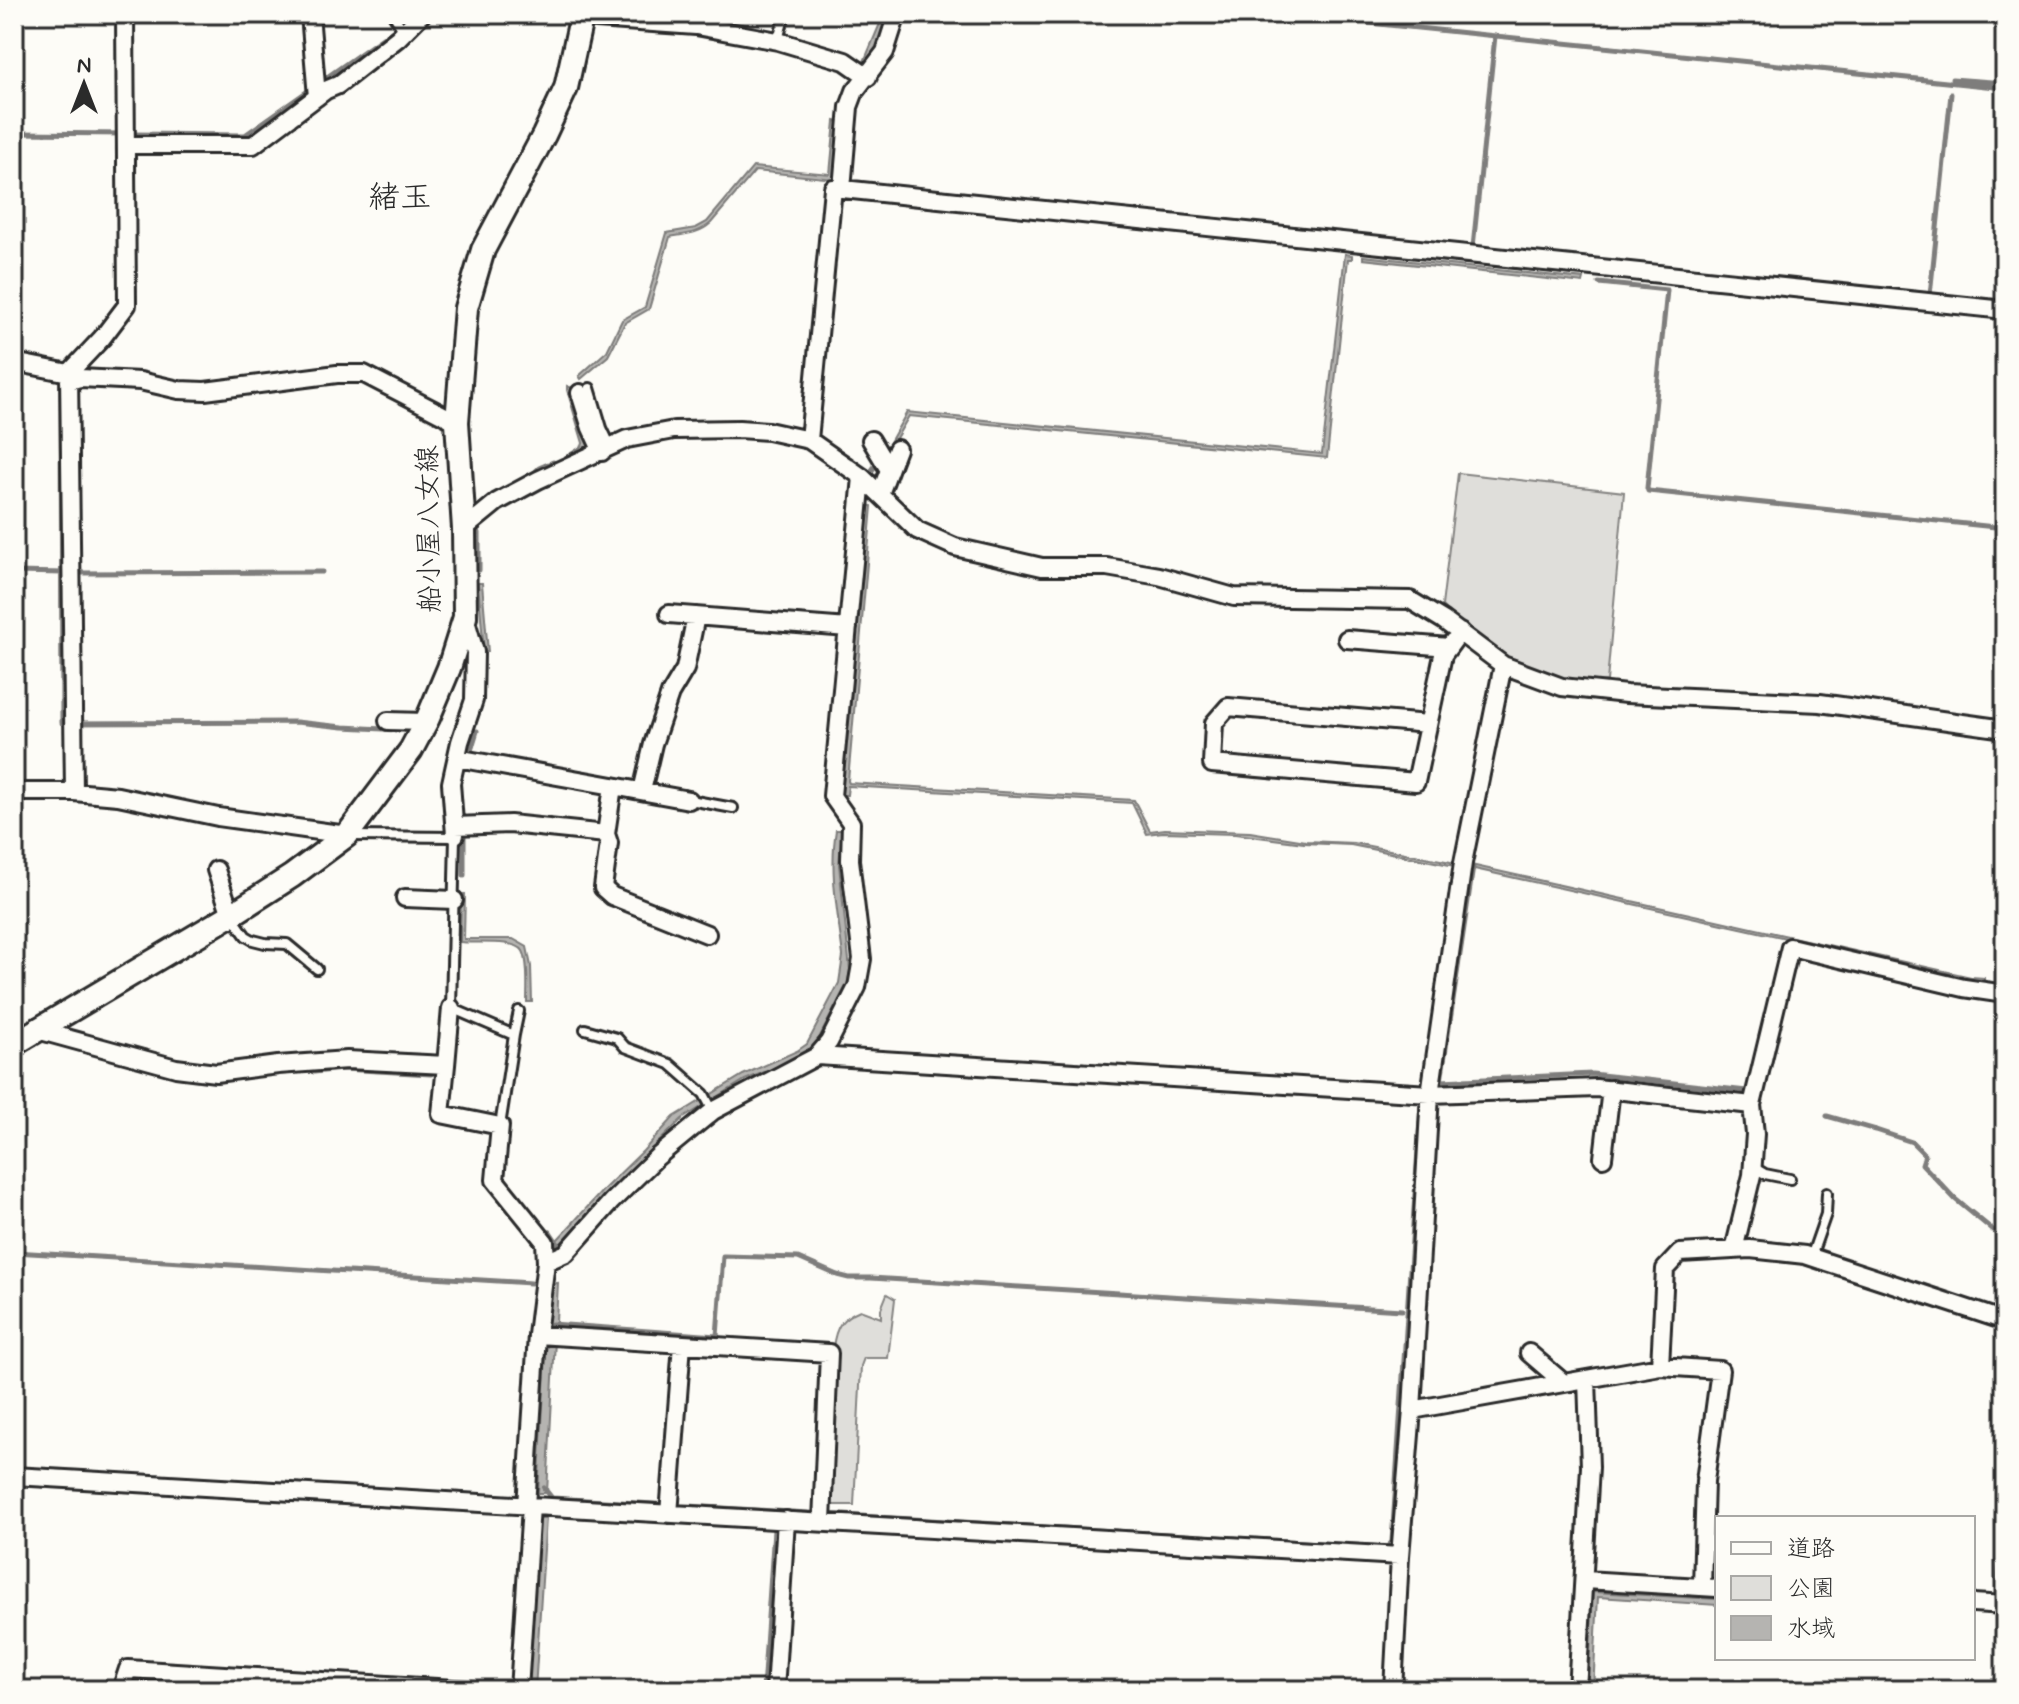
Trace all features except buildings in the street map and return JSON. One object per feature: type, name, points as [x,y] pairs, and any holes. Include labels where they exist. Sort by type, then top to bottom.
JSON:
[{"type":"main road","name":"船小屋八女線","points":[[14,1044],[292,876],[347,835],[411,750],[449,668],[465,617],[464,529],[457,422],[466,308],[483,250],[566,88],[582,16]]},
{"type":"street","points":[[74,792],[69,377],[127,305],[125,14]]},
{"type":"street","points":[[310,14],[317,97]]},
{"type":"street","points":[[126,145],[253,145],[326,90],[338,85],[404,33],[422,14]]},
{"type":"street","points":[[842,189],[849,107],[855,91],[885,52],[897,14]]},
{"type":"street","points":[[582,16],[703,20],[845,61],[868,77]]},
{"type":"street","points":[[809,440],[833,188],[2005,310]]},
{"type":"street","points":[[14,362],[69,377],[140,381],[179,390],[205,391],[337,374],[364,374],[457,422]]},
{"type":"street","points":[[585,390],[591,428],[606,449]]},
{"type":"street","points":[[464,529],[497,502],[627,439],[674,430],[768,431],[809,440],[862,477],[917,530],[955,547],[1042,567],[1107,567],[1159,576],[1234,597],[1410,600],[1443,620],[1503,665],[1562,687],[1626,694],[1820,703],[2005,729]]},
{"type":"street","points":[[871,440],[889,470]]},
{"type":"street","points":[[880,494],[897,449]]},
{"type":"street","points":[[546,1262],[566,1253],[648,1166],[713,1111],[817,1056],[829,1042],[857,987],[862,959],[850,860],[851,823],[832,796],[862,477]]},
{"type":"street","points":[[669,614],[848,628]]},
{"type":"street","points":[[642,791],[653,744],[670,694],[685,669],[696,616]]},
{"type":"street","points":[[465,617],[475,652],[474,700],[451,783],[455,831],[510,824],[606,834]]},
{"type":"street","points":[[1428,724],[1228,707],[1214,723],[1212,764],[1416,782],[1443,655],[1460,632]]},
{"type":"street","points":[[1347,639],[1449,647]]},
{"type":"street","points":[[1393,1690],[1430,1094],[1463,863],[1503,665]]},
{"type":"street","points":[[388,721],[425,722]]},
{"type":"street","points":[[457,758],[689,800]]},
{"type":"street","points":[[613,786],[603,888],[612,896],[707,934]]},
{"type":"street","points":[[14,792],[118,796],[218,817],[347,835]]},
{"type":"street","points":[[216,870],[231,915]]},
{"type":"street","points":[[405,898],[454,900]]},
{"type":"street","points":[[1734,1250],[1753,1166],[1755,1134],[1752,1105],[1790,947],[1964,988],[2005,994]]},
{"type":"street","points":[[451,1008],[441,1114],[500,1126],[495,1180],[545,1242],[546,1262],[537,1335],[519,1690]]},
{"type":"street","points":[[37,1030],[176,1068],[216,1073],[347,1060],[446,1065]]},
{"type":"street","points":[[817,1056],[1430,1094],[1596,1088],[1752,1105]]},
{"type":"street","points":[[1603,1158],[1611,1089]]},
{"type":"street","points":[[1660,1366],[1665,1269],[1680,1253],[1750,1249],[1811,1257],[2005,1321]]},
{"type":"street","points":[[537,1335],[829,1353],[822,1522]]},
{"type":"street","points":[[669,1514],[682,1344]]},
{"type":"street","points":[[1529,1353],[1564,1383]]},
{"type":"street","points":[[1412,1410],[1660,1366],[1720,1370],[1705,1481],[1710,1587],[1585,1580]]},
{"type":"street","points":[[1577,1690],[1590,1467],[1587,1379]]},
{"type":"street","points":[[14,1476],[1400,1556]]},
{"type":"street","points":[[775,1690],[786,1520]]},
{"type":"street","points":[[1975,1603],[2005,1605]]},
{"type":"street","points":[[121,1690],[128,1669],[470,1690]]},
{"type":"lane","points":[[393,14],[404,33]]},
{"type":"lane","points":[[778,41],[785,14]]},
{"type":"lane","points":[[689,800],[733,808]]},
{"type":"lane","points":[[347,835],[358,837],[455,831],[451,1008],[514,1035]]},
{"type":"lane","points":[[231,915],[246,936],[265,943],[287,944],[317,969]]},
{"type":"lane","points":[[500,1126],[519,1011]]},
{"type":"lane","points":[[585,1029],[617,1038],[625,1047],[670,1064],[704,1094],[713,1111]]},
{"type":"lane","points":[[1753,1166],[1765,1174],[1790,1179]]},
{"type":"lane","points":[[1811,1257],[1826,1214],[1827,1193]]},
{"type":"green space","points":[[1458,473],[1624,492],[1607,681],[1571,681],[1497,655],[1487,642],[1442,606]]},
{"type":"green space","points":[[887,1294],[895,1299],[888,1358],[864,1358],[861,1366],[854,1505],[829,1505],[833,1347],[836,1333],[848,1316],[860,1310],[881,1318]]},
{"type":"water","points":[[884,14],[889,14],[874,54],[868,65],[863,64]]},
{"type":"water","points":[[835,121],[839,122],[834,179],[755,171],[706,227],[670,237],[649,309],[625,323],[608,356],[581,379],[579,376],[607,351],[622,320],[645,307],[667,233],[696,228],[707,222],[753,167],[830,174]]},
{"type":"water","points":[[1345,254],[1352,255],[1352,259],[1348,259],[1327,458],[909,416],[888,452],[885,451],[907,412],[1322,454]]},
{"type":"water","points":[[1363,256],[1584,279],[1583,283],[1363,259]]},
{"type":"water","points":[[567,386],[572,388],[589,446],[568,460],[566,456],[583,443]]},
{"type":"water","points":[[866,505],[872,506],[849,783],[1134,800],[1150,831],[1250,832],[1306,841],[1354,843],[1456,863],[1455,866],[1351,845],[1304,843],[1235,834],[1147,834],[1132,803],[848,786],[847,795],[841,795]]},
{"type":"water","points":[[478,583],[482,583],[488,652],[484,652]]},
{"type":"water","points":[[836,830],[842,830],[839,865],[850,970],[848,982],[815,1046],[796,1059],[745,1080],[682,1119],[629,1171],[561,1243],[561,1247],[553,1247],[554,1241],[674,1117],[743,1075],[807,1044],[839,983],[843,956],[834,877]]},
{"type":"water","points":[[1471,865],[1984,978],[1984,982],[1470,868]]},
{"type":"water","points":[[461,894],[465,894],[464,939],[513,939],[527,947],[532,1002],[527,1002],[526,962],[519,947],[504,943],[460,942]]},
{"type":"water","points":[[558,1283],[547,1493],[538,1493],[550,1284]]},
{"type":"water","points":[[2005,1422],[2003,1594],[1996,1594]]},
{"type":"water","points":[[537,1518],[546,1518],[535,1690],[527,1690]]},
{"type":"water","points":[[1593,1592],[1715,1599],[1715,1605],[1598,1597],[1593,1690],[1588,1690]]},
{"type":"water","points":[[137,1684],[236,1690],[135,1690]]},
{"type":"waterway","points":[[1281,14],[2005,88]]},
{"type":"waterway","points":[[320,82],[394,30]]},
{"type":"waterway","points":[[1473,247],[1495,36]]},
{"type":"waterway","points":[[1952,79],[2005,83]]},
{"type":"waterway","points":[[14,133],[245,135],[312,88]]},
{"type":"waterway","points":[[1930,295],[1951,94]]},
{"type":"waterway","points":[[1035,201],[1256,224]]},
{"type":"waterway","points":[[1599,283],[1667,290],[1648,491],[2005,528]]},
{"type":"waterway","points":[[61,388],[62,723],[296,722],[404,730]]},
{"type":"waterway","points":[[535,472],[553,462]]},
{"type":"waterway","points":[[870,473],[875,466]]},
{"type":"waterway","points":[[479,533],[479,570]]},
{"type":"waterway","points":[[14,572],[65,573]]},
{"type":"waterway","points":[[75,573],[322,572]]},
{"type":"waterway","points":[[470,754],[477,731]]},
{"type":"waterway","points":[[464,834],[464,875]]},
{"type":"waterway","points":[[1473,867],[1441,1081],[1592,1074],[1747,1091]]},
{"type":"waterway","points":[[314,1072],[343,1069],[431,1074]]},
{"type":"waterway","points":[[544,1488],[552,1498],[1387,1547],[1392,1542],[1421,1104]]},
{"type":"waterway","points":[[1827,1116],[1912,1142],[1925,1155],[1922,1164],[1955,1199],[2005,1240]]},
{"type":"waterway","points":[[550,1232],[558,1244]]},
{"type":"waterway","points":[[14,1252],[531,1283]]},
{"type":"waterway","points":[[552,1324],[717,1336],[723,1256],[798,1258],[849,1278],[1402,1310]]},
{"type":"waterway","points":[[763,1690],[774,1530]]},
{"type":"district","name":"緒玉","points":[[400,198]]}]
